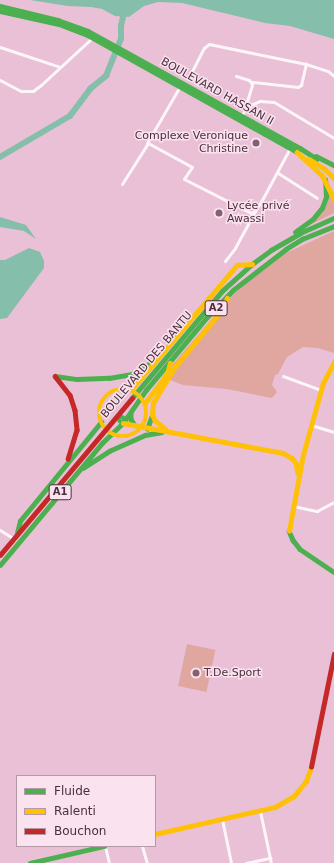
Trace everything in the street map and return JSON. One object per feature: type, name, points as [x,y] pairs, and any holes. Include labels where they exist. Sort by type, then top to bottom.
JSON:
[{"type":"main road","points":[[0,6],[75,26],[111,45]]},
{"type":"main road","points":[[0,11],[59,24],[111,45]]},
{"type":"main road","name":"BOULEVARD HASSAN II","points":[[111,45],[290,148],[298,150]]},
{"type":"main road","points":[[181,84],[188,79],[189,86]]},
{"type":"main road","name":"BOULEVARD HASSAN II","points":[[181,84],[189,86],[298,150]]},
{"type":"main road","points":[[298,150],[334,166]]},
{"type":"main road","points":[[298,150],[320,160],[334,172]]},
{"type":"main road","points":[[298,150],[334,178]]},
{"type":"main road","points":[[298,150],[319,171],[334,199]]},
{"type":"main road","points":[[257,260],[266,250],[316,216],[326,197],[325,180]]},
{"type":"main road","name":"BOULEVARD DES BANTU","points":[[0,565],[102,443],[108,431],[109,424],[134,392],[219,294],[257,260],[295,236],[334,218]]},
{"type":"main road","name":"BOULEVARD DES BANTU","points":[[0,555],[72,468],[108,431],[124,421],[132,408],[170,361],[230,293],[255,271],[286,249],[302,239],[334,226]]},
{"type":"main road","points":[[72,468],[119,418],[134,392],[155,361],[237,265],[252,264]]},
{"type":"main road","points":[[141,436],[144,427],[148,416],[145,403],[141,397],[134,392],[123,389],[108,394],[100,407],[101,422],[108,431],[126,438],[134,435],[144,427],[152,415],[153,403],[174,368],[221,311],[230,293]]},
{"type":"main road","points":[[67,463],[77,430],[75,410],[70,395],[55,376],[77,379],[109,378],[132,374],[155,361]]},
{"type":"main road","points":[[145,403],[167,374],[170,361]]},
{"type":"main road","points":[[334,362],[321,390],[311,425],[298,474],[289,530],[293,540],[304,552],[334,572]]},
{"type":"main road","points":[[132,408],[130,417],[134,425]]},
{"type":"main road","points":[[152,415],[155,421],[167,432]]},
{"type":"main road","points":[[119,418],[124,417],[124,421],[134,425],[276,452],[292,458],[296,463],[298,474]]},
{"type":"main road","points":[[15,536],[20,521],[101,422]]},
{"type":"main road","points":[[102,443],[119,430],[134,425]]},
{"type":"main road","points":[[76,473],[109,451],[141,436],[167,432]]},
{"type":"main road","points":[[292,458],[303,455]]},
{"type":"main road","points":[[156,834],[260,811],[281,804],[294,796],[301,789],[310,772],[334,654]]},
{"type":"main road","points":[[30,863],[50,860],[101,847]]},
{"type":"street","points":[[0,80],[21,91],[33,91],[93,37]]},
{"type":"street","points":[[188,79],[205,45],[209,44],[306,64],[328,71],[334,76]]},
{"type":"street","points":[[0,47],[60,67]]},
{"type":"street","points":[[242,116],[252,84],[256,81],[298,87],[302,85],[306,64]]},
{"type":"street","points":[[236,76],[249,80],[252,84]]},
{"type":"street","points":[[122,184],[181,84]]},
{"type":"street","points":[[245,108],[260,101],[274,102],[334,138]]},
{"type":"street","points":[[147,143],[192,167],[184,179],[247,212],[255,211]]},
{"type":"street","points":[[225,261],[235,248],[278,173],[290,148]]},
{"type":"street","points":[[278,173],[317,198]]},
{"type":"street","points":[[283,376],[321,390]]},
{"type":"street","points":[[311,425],[334,432]]},
{"type":"street","points":[[293,506],[317,512],[334,502]]},
{"type":"street","points":[[0,530],[15,536]]},
{"type":"street","points":[[260,811],[271,863]]},
{"type":"street","points":[[222,819],[231,863]]},
{"type":"street","points":[[105,847],[109,863]]},
{"type":"street","points":[[142,847],[147,863]]},
{"type":"street","points":[[246,863],[270,858]]},
{"type":"shaded area","points":[[30,0],[334,0],[334,39],[290,26],[265,23],[182,3],[158,2],[144,6],[129,17],[115,16],[102,9],[91,7],[68,6]]},
{"type":"shaded area","points":[[329,190],[334,202],[334,213],[308,226],[319,215]]},
{"type":"shaded area","points":[[0,217],[26,225],[36,239],[24,231],[0,227]]},
{"type":"shaded area","points":[[334,231],[334,353],[318,348],[303,347],[287,357],[278,374],[275,375],[272,385],[277,392],[272,398],[227,389],[183,385],[162,377],[227,301],[243,285],[284,254]]},
{"type":"shaded area","points":[[29,248],[40,252],[44,261],[44,268],[7,318],[0,319],[0,260],[5,260]]},
{"type":"shaded area","points":[[187,644],[215,650],[206,692],[178,686]]},
{"type":"waterway","points":[[0,157],[70,116],[90,89],[106,76],[121,39],[123,17]]},
{"type":"traffic: fast","points":[[0,6],[58,20],[88,31],[300,148]]},
{"type":"traffic: fast","points":[[0,11],[59,24],[88,35],[297,152]]},
{"type":"traffic: fast","points":[[300,148],[317,159]]},
{"type":"traffic: fast","points":[[316,156],[334,165]]},
{"type":"traffic: fast","points":[[295,232],[313,219],[322,208],[326,197],[325,180]]},
{"type":"traffic: fast","points":[[132,398],[222,291],[252,264],[271,250],[300,233],[334,218]]},
{"type":"traffic: fast","points":[[125,420],[146,390],[207,317],[233,290],[286,249],[302,239],[334,226]]},
{"type":"traffic: fast","points":[[55,376],[77,379],[109,378],[132,374],[152,362]]},
{"type":"traffic: fast","points":[[131,413],[131,419],[134,424]]},
{"type":"traffic: fast","points":[[147,429],[152,415]]},
{"type":"traffic: fast","points":[[122,417],[125,420],[122,423],[119,420],[122,417]]},
{"type":"traffic: fast","points":[[17,533],[20,521],[101,422]]},
{"type":"traffic: fast","points":[[0,565],[102,443],[123,423]]},
{"type":"traffic: fast","points":[[83,468],[109,451],[145,435],[162,432]]},
{"type":"traffic: fast","points":[[289,531],[293,540],[300,549],[334,572]]},
{"type":"traffic: fast","points":[[30,863],[100,847]]},
{"type":"traffic: slow","points":[[297,152],[322,175],[334,199]]},
{"type":"traffic: slow","points":[[309,159],[325,169],[334,178]]},
{"type":"traffic: slow","points":[[131,390],[237,265],[252,264]]},
{"type":"traffic: slow","points":[[166,430],[155,421],[152,415],[153,403],[174,368],[221,311],[227,298]]},
{"type":"traffic: slow","points":[[289,531],[303,455],[323,383],[334,362]]},
{"type":"traffic: slow","points":[[145,403],[167,374],[170,363]]},
{"type":"traffic: slow","points":[[118,389],[128,389],[140,396],[147,408],[147,413],[147,418],[140,430],[128,437],[118,437],[110,433],[103,426],[99,418],[99,408],[103,400],[110,393],[118,389]]},
{"type":"traffic: slow","points":[[123,423],[283,453],[292,458],[296,463],[298,473]]},
{"type":"traffic: slow","points":[[156,834],[275,807],[294,796],[306,781],[311,767]]},
{"type":"traffic: jam","points":[[55,376],[70,395],[75,410],[77,430],[68,459]]},
{"type":"traffic: jam","points":[[0,555],[132,398]]},
{"type":"traffic: jam","points":[[311,767],[334,654]]},
{"type":"place","name":"Complexe Veronique Christine","points":[[256,143]]},
{"type":"place","name":"Lycée privé Awassi","points":[[219,213]]},
{"type":"place","name":"T.De.Sport","points":[[196,673]]}]
